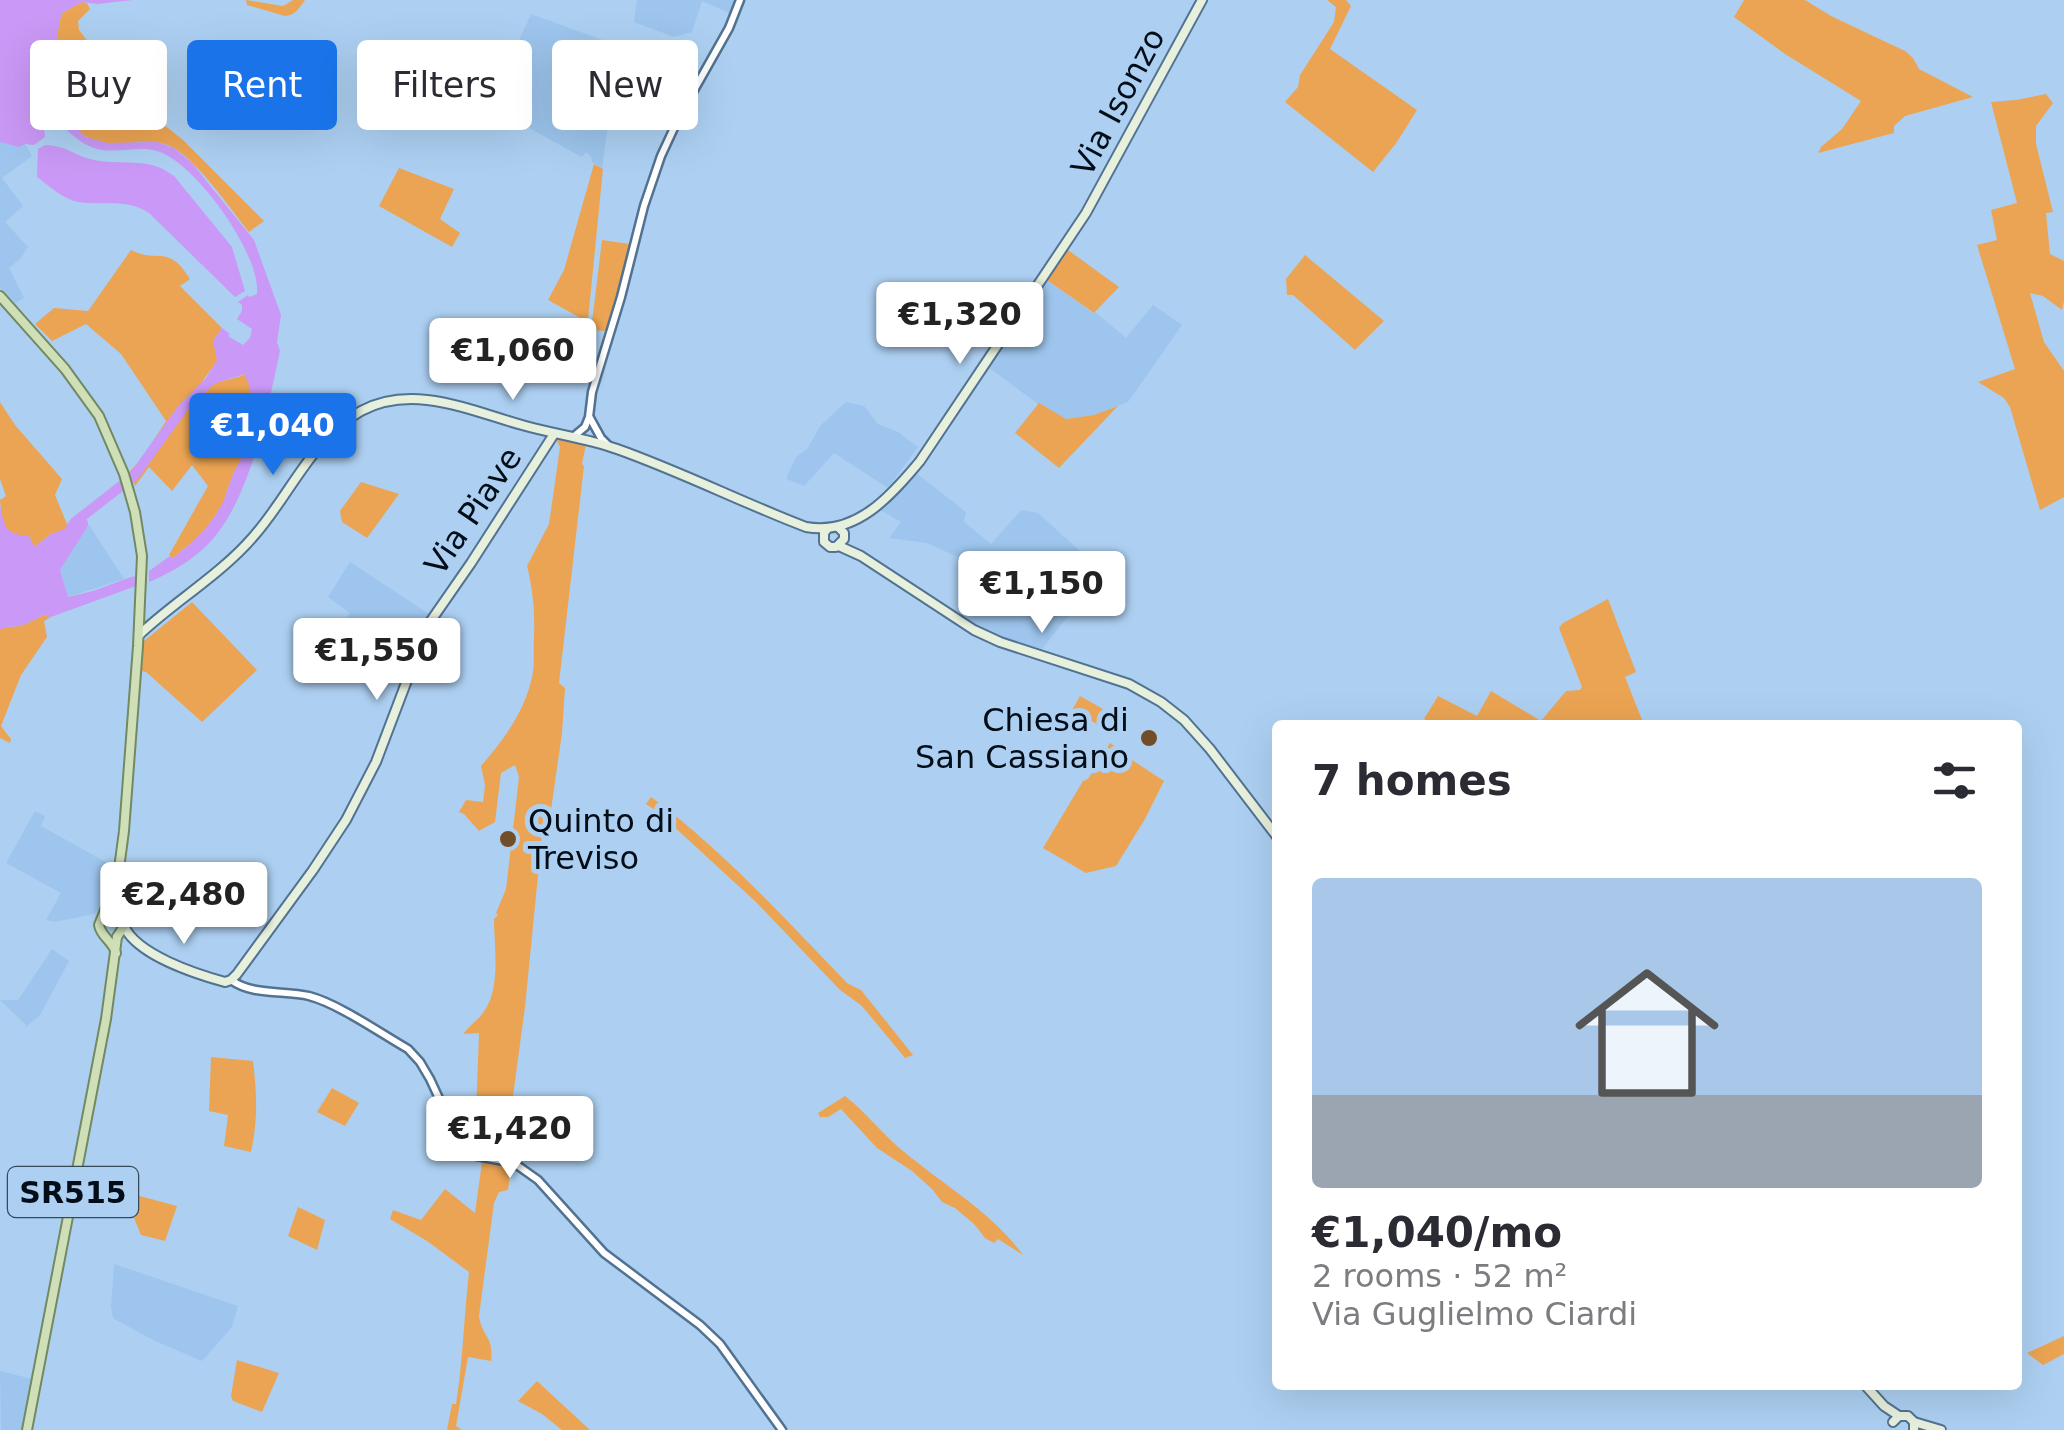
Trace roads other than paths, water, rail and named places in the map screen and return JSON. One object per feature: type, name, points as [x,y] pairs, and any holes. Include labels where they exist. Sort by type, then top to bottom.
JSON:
[{"type":"main road","name":"Via Isonzo","points":[[857,520],[891,493],[920,461],[1076,228],[1202,0]]},
{"type":"main road","points":[[0,296],[93,407],[124,474],[140,542],[140,606],[118,876],[120,916],[130,937],[112,943],[98,925],[118,876]]},
{"type":"main road","points":[[136,639],[240,552],[321,446],[344,423],[362,410],[408,398],[429,399],[608,446],[806,527],[830,547],[843,540],[857,520]]},
{"type":"main road","name":"Via Piave","points":[[231,980],[346,820],[376,762],[428,625],[554,434]]},
{"type":"main road","points":[[806,527],[827,529],[857,520]]},
{"type":"main road","points":[[838,527],[843,540],[861,556],[974,630],[1129,684],[1161,702],[1200,738],[1272,830]]},
{"type":"main road","points":[[824,539],[827,529]]},
{"type":"main road","points":[[104,914],[120,916]]},
{"type":"main road","points":[[122,942],[124,926]]},
{"type":"main road","points":[[106,937],[186,969],[231,980]]},
{"type":"main road","name":"SR515","points":[[27,1430],[122,942]]},
{"type":"main road","points":[[1870,1390],[1895,1423],[1908,1416],[1919,1428],[1941,1430]]},
{"type":"street","points":[[586,441],[592,392],[657,166],[671,131],[729,28],[740,0]]},
{"type":"street","points":[[572,438],[590,427]]},
{"type":"street","points":[[590,427],[608,446]]},
{"type":"street","points":[[231,980],[264,991],[314,998],[408,1049],[430,1079],[456,1137],[467,1150],[482,1158],[514,1163],[538,1180],[604,1253],[720,1344],[782,1430]]},
{"type":"waterway","points":[[75,522],[134,476],[183,408],[207,384]]},
{"type":"place","name":"Chiesa di San Cassiano","points":[[1149,738]]},
{"type":"place","name":"Quinto di Treviso","points":[[508,839]]}]
